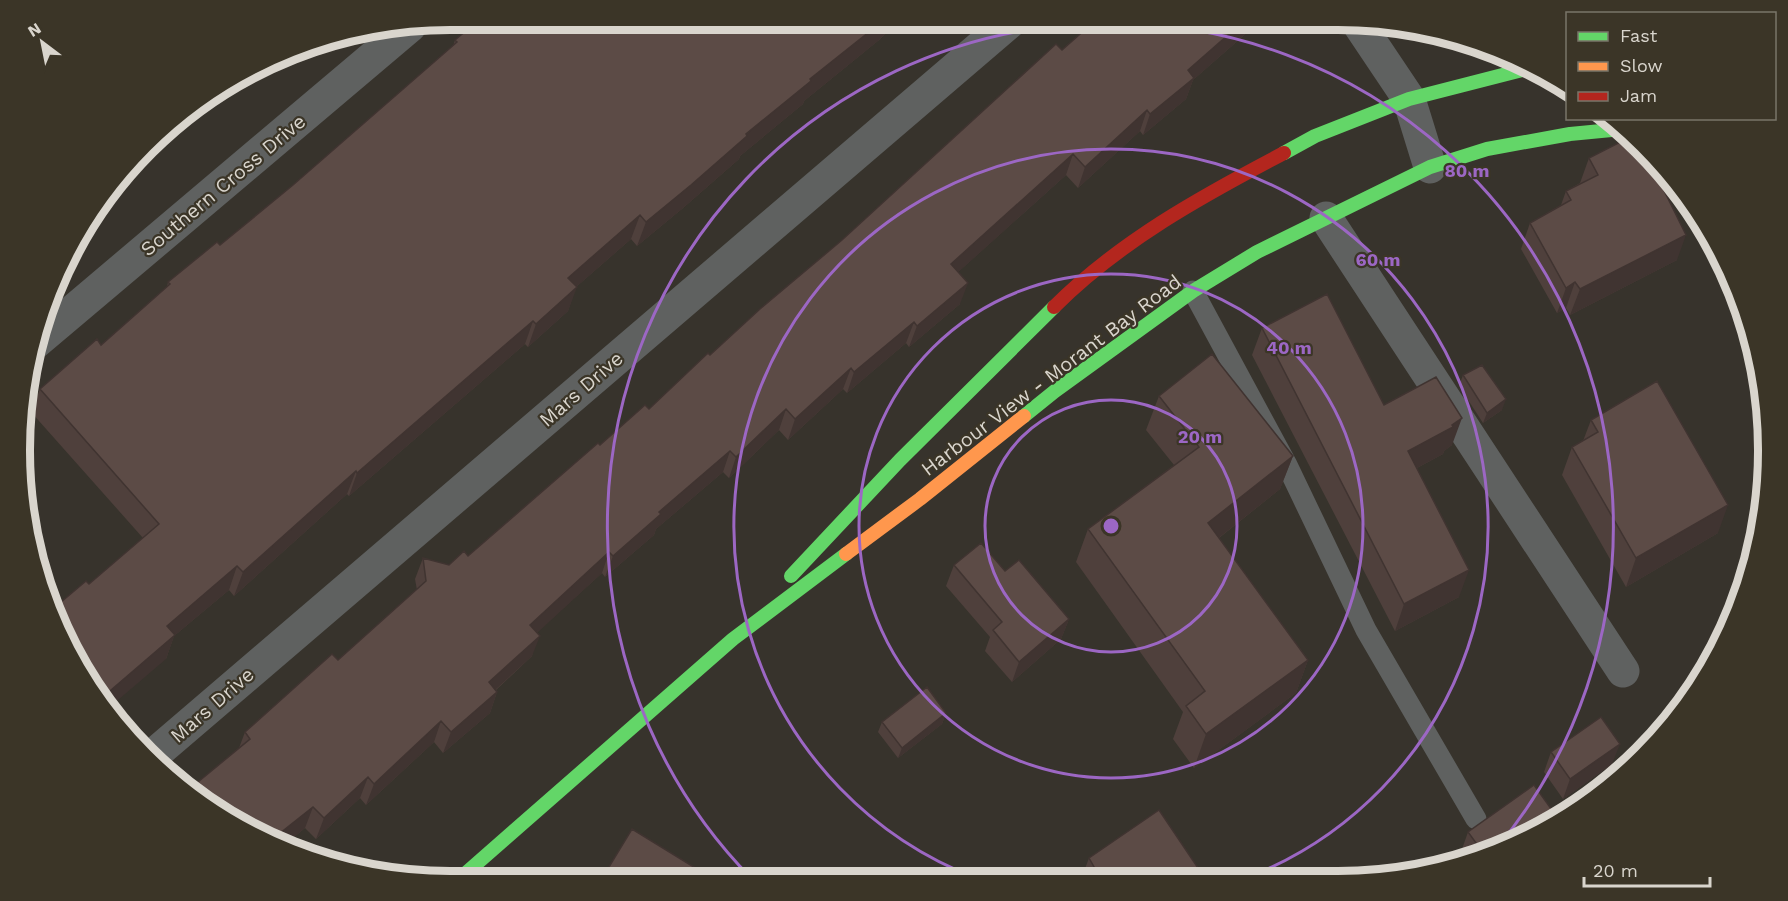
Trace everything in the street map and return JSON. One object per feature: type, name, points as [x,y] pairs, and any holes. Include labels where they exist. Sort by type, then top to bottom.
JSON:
[{"type":"highway","name":"Harbour View - Morant Bay Road","points":[[733,639],[900,460],[1060,301],[1136,239],[1213,190],[1315,136],[1409,99],[1520,72]]},
{"type":"highway","name":"Harbour View - Morant Bay Road","points":[[468,871],[733,639],[920,499],[1055,392],[1193,291],[1257,252],[1430,167],[1487,149],[1570,134],[1610,130]]},
{"type":"street","name":"Mars Drive","points":[[157,752],[1000,30]]},
{"type":"street","points":[[1363,31],[1409,99],[1430,167]]},
{"type":"street","name":"Southern Cross Drive","points":[[47,333],[401,33]]},
{"type":"street","points":[[1326,218],[1623,671]]},
{"type":"lane","points":[[1193,291],[1287,465],[1366,630],[1476,819]]},
{"type":"building","points":[[467,30],[871,30],[810,79],[811,81],[746,134],[747,136],[646,222],[640,215],[568,278],[577,287],[536,324],[533,321],[357,473],[356,471],[243,572],[237,566],[167,626],[175,635],[108,693],[86,661],[59,604],[86,581],[89,584],[159,524],[40,389],[97,339],[101,345],[170,284],[168,282],[217,242],[220,245],[293,185],[457,42],[455,40]]},
{"type":"building","points":[[1085,30],[1234,30],[1188,70],[1194,78],[1150,114],[1147,110],[1085,167],[1073,154],[951,264],[968,283],[917,326],[914,322],[854,372],[851,368],[795,419],[786,409],[736,457],[730,451],[659,512],[661,514],[613,556],[609,552],[530,625],[540,636],[489,682],[497,692],[451,732],[441,721],[374,784],[368,777],[324,818],[313,807],[279,834],[240,815],[206,792],[198,782],[250,739],[245,732],[332,654],[338,660],[426,581],[423,558],[449,565],[464,551],[468,556],[598,443],[600,445],[645,405],[649,409],[708,353],[710,355],[760,309],[842,240],[1056,44],[1062,50]]},
{"type":"building","points":[[1622,141],[1658,178],[1686,235],[1580,289],[1575,282],[1566,288],[1530,223],[1571,200],[1566,191],[1598,175],[1589,158]]},
{"type":"building","points":[[1327,294],[1384,405],[1436,377],[1462,418],[1452,425],[1453,427],[1408,451],[1469,570],[1404,604],[1262,328]]},
{"type":"building","points":[[1212,354],[1293,456],[1208,523],[1308,660],[1206,734],[1186,706],[1205,691],[1088,529],[1199,447],[1159,396]]},
{"type":"building","points":[[1482,365],[1506,399],[1487,413],[1463,375]]},
{"type":"building","points":[[1657,381],[1728,505],[1636,558],[1572,447],[1598,432],[1591,420]]},
{"type":"building","points":[[981,543],[1005,571],[1019,560],[1069,619],[1019,662],[993,630],[1002,622],[954,565]]},
{"type":"building","points":[[927,687],[946,713],[902,748],[882,722]]},
{"type":"building","points":[[1601,717],[1620,744],[1570,779],[1551,752]]},
{"type":"building","points":[[1534,785],[1553,812],[1523,828],[1479,847],[1468,832]]},
{"type":"building","points":[[1159,810],[1198,868],[1193,871],[1096,871],[1089,858]]},
{"type":"building","points":[[632,829],[700,871],[606,871]]},
{"type":"traffic: fast","points":[[1284,153],[1315,136],[1409,99],[1518,71]]},
{"type":"traffic: fast","points":[[1024,416],[1193,291],[1257,252],[1430,167],[1487,149],[1570,134],[1610,130]]},
{"type":"traffic: fast","points":[[791,576],[900,460],[1054,307]]},
{"type":"traffic: fast","points":[[468,871],[733,639],[846,554]]},
{"type":"traffic: slow","points":[[846,554],[920,499],[1024,416]]},
{"type":"traffic: jam","points":[[1054,307],[1106,261],[1163,221],[1284,153]]}]
